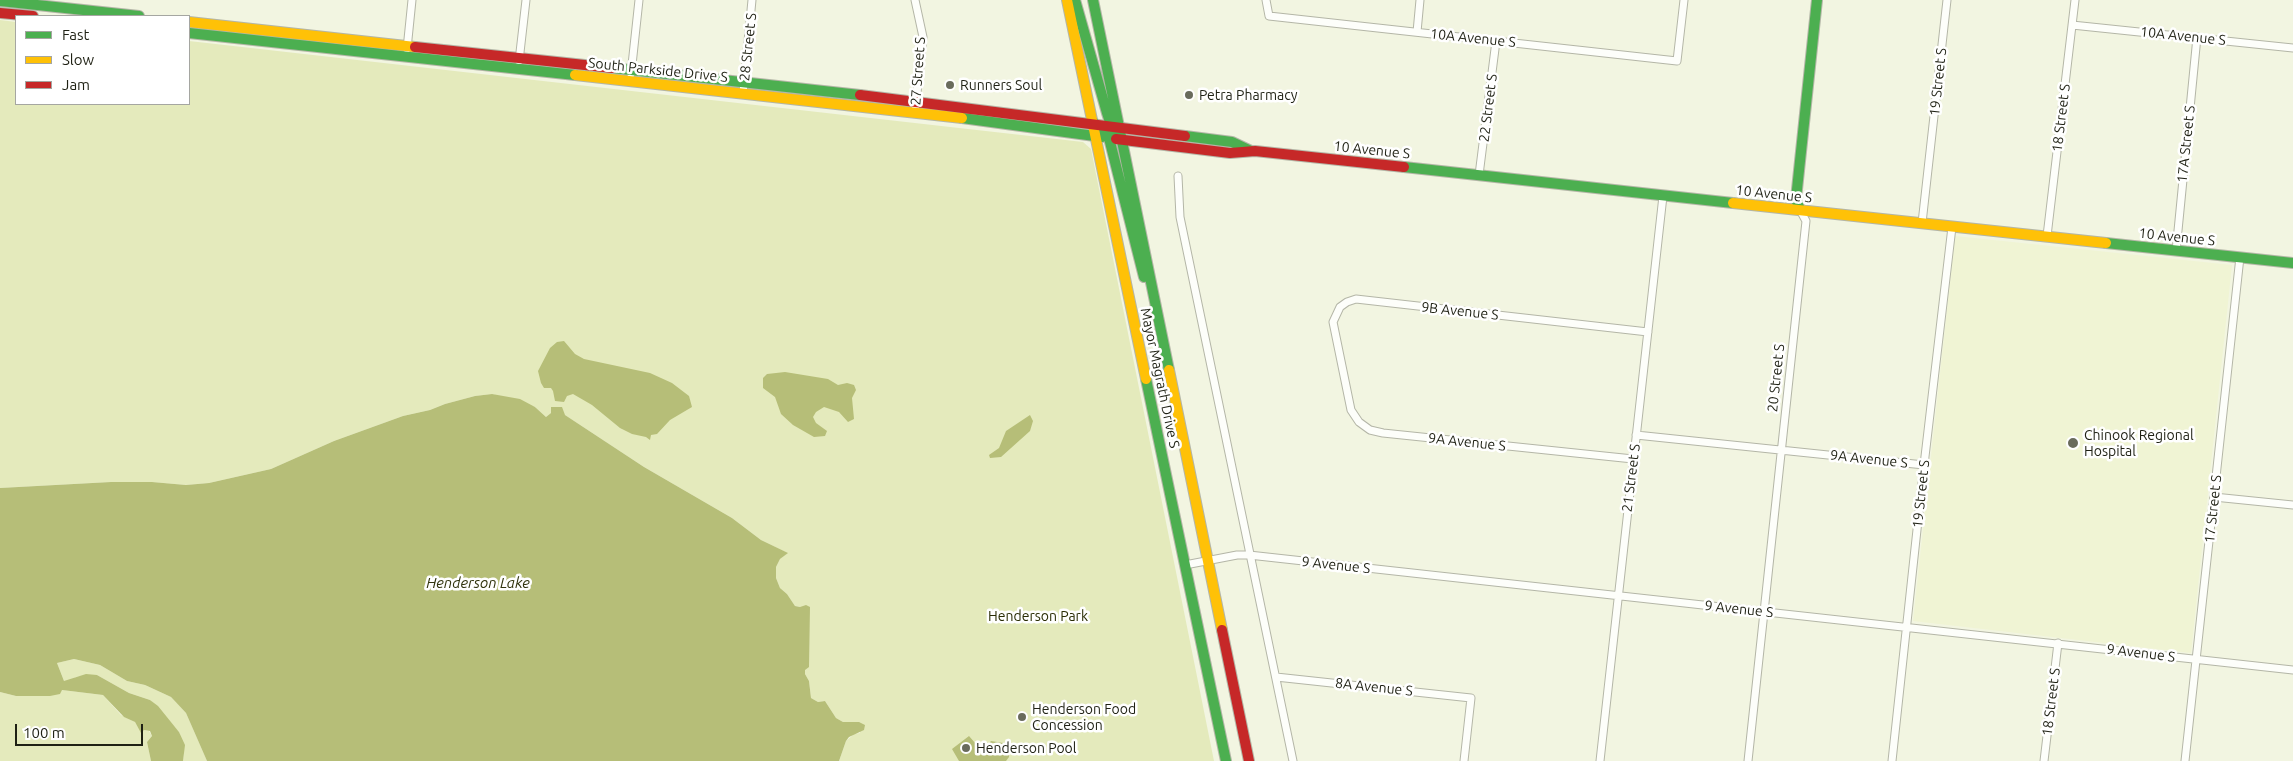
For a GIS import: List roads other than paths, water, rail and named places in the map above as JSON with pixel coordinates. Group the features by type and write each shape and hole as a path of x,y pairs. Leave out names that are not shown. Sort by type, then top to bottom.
{"main road":[{"name":"Mayor Magrath Drive S","path":"1067,0 1226,761"},
{"path":"1074,0 1116,126"},
{"name":"Mayor Magrath Drive S","path":"1093,0 1116,126 1123,140 1249,761"},
{"name":"20 Street S","path":"1800,210 1796,199 1817,0"},
{"path":"0,1 34,2 132,15"},
{"path":"0,13 21,15"},
{"name":"South Parkside Drive S","path":"190,22 408,45 630,81 916,101 1116,126"},
{"name":"South Parkside Drive S","path":"190,33 407,57 631,70 744,88 1123,140"},
{"path":"1093,122 1109,138 1143,274 1157,305"},
{"name":"10 Avenue S","path":"1116,126 1232,142 1253,151"},
{"name":"10 Avenue S","path":"1123,140 1230,153 1253,151 2293,263"}],"street":[{"path":"407,57 412,0"},
{"path":"519,64 526,0"},
{"path":"630,81 639,0"},
{"name":"28 Street S","path":"744,88 752,0"},
{"name":"27 Street S","path":"915,0 923,37 915,112"},
{"name":"10A Avenue S","path":"1266,0 1269,16 1677,61 1684,0"},
{"path":"1417,32 1420,0"},
{"name":"19 Street S","path":"1922,223 1947,0"},
{"name":"18 Street S","path":"2047,236 2075,0"},
{"path":"32,15 34,2"},
{"name":"10A Avenue S","path":"2072,25 2293,48"},
{"name":"17A Street S","path":"2176,251 2197,37"},
{"name":"22 Street S","path":"1479,175 1496,40"},
{"path":"1178,176 1180,217 1293,761"},
{"name":"21 Street S","path":"1600,761 1663,196"},
{"name":"20 Street S","path":"1748,761 1806,222 1800,210"},
{"name":"19 Street S","path":"1892,761 1952,227"},
{"name":"17 Street S","path":"2185,761 2240,257"},
{"name":"9B Avenue S","path":"1342,371 1333,329 1333,320 1340,307 1356,299 1648,332"},
{"name":"9A Avenue S","path":"1342,371 1351,410 1359,422 1375,432 1633,459"},
{"name":"9A Avenue S","path":"1636,435 1924,465"},
{"path":"2214,498 2293,505"},
{"name":"9 Avenue S","path":"1186,565 1237,554 1250,555 2293,670"},
{"name":"18 Street S","path":"2044,761 2058,643"},
{"name":"8A Avenue S","path":"1276,677 1471,698 1464,761"}],"water":[{"path":"564,341 575,354 584,359 650,373 672,383 689,396 692,407 670,420 657,434 651,435 650,440 620,428 592,405 573,394 567,396 564,402 555,401 551,388 544,388 541,383 538,371 550,348 557,342"},
{"path":"785,372 828,379 838,385 847,383 854,385 856,390 852,398 854,419 848,422 839,412 824,407 816,412 813,417 816,423 827,431 825,436 814,437 793,425 781,414 775,397 763,388 763,378 767,374"},
{"name":"Henderson Lake","path":"492,394 520,399 535,407 546,417 551,413 551,407 562,407 565,415 644,467 732,518 761,540 788,553 780,559 776,567 776,578 780,588 787,594 795,606 806,605 810,607 809,667 805,670 805,674 809,681 811,698 818,702 825,701 836,718 843,722 859,722 865,725 864,730 849,737 846,741 839,761 207,761 186,713 171,697 145,685 127,681 100,665 74,659 57,663 64,681 86,674 97,675 129,693 150,700 158,706 179,732 185,745 183,761 151,761 147,742 152,736 150,731 144,730 141,733 135,722 124,717 103,695 62,690 60,694 50,696 16,696 0,692 0,488 111,482 152,482 186,485 209,483 271,469 334,441 403,416 475,396"},
{"path":"1030,415 1033,421 1030,431 1001,457 990,458 989,455 999,448 1006,431"},
{"name":"Henderson Pool","path":"969,736 982,751 991,741 1003,743 1009,750 1009,757 1006,761 959,761 952,749"}],"place":[{"name":"Runners Soul","path":"950,85"},
{"name":"Petra Pharmacy","path":"1189,95"},
{"name":"Chinook Regional Hospital","path":"2073,443"},
{"name":"Henderson Food Concession","path":"1022,717"},
{"name":"Henderson Pool","path":"966,748"}],"park label":[{"name":"Henderson Park","path":"1038,616"}]}
